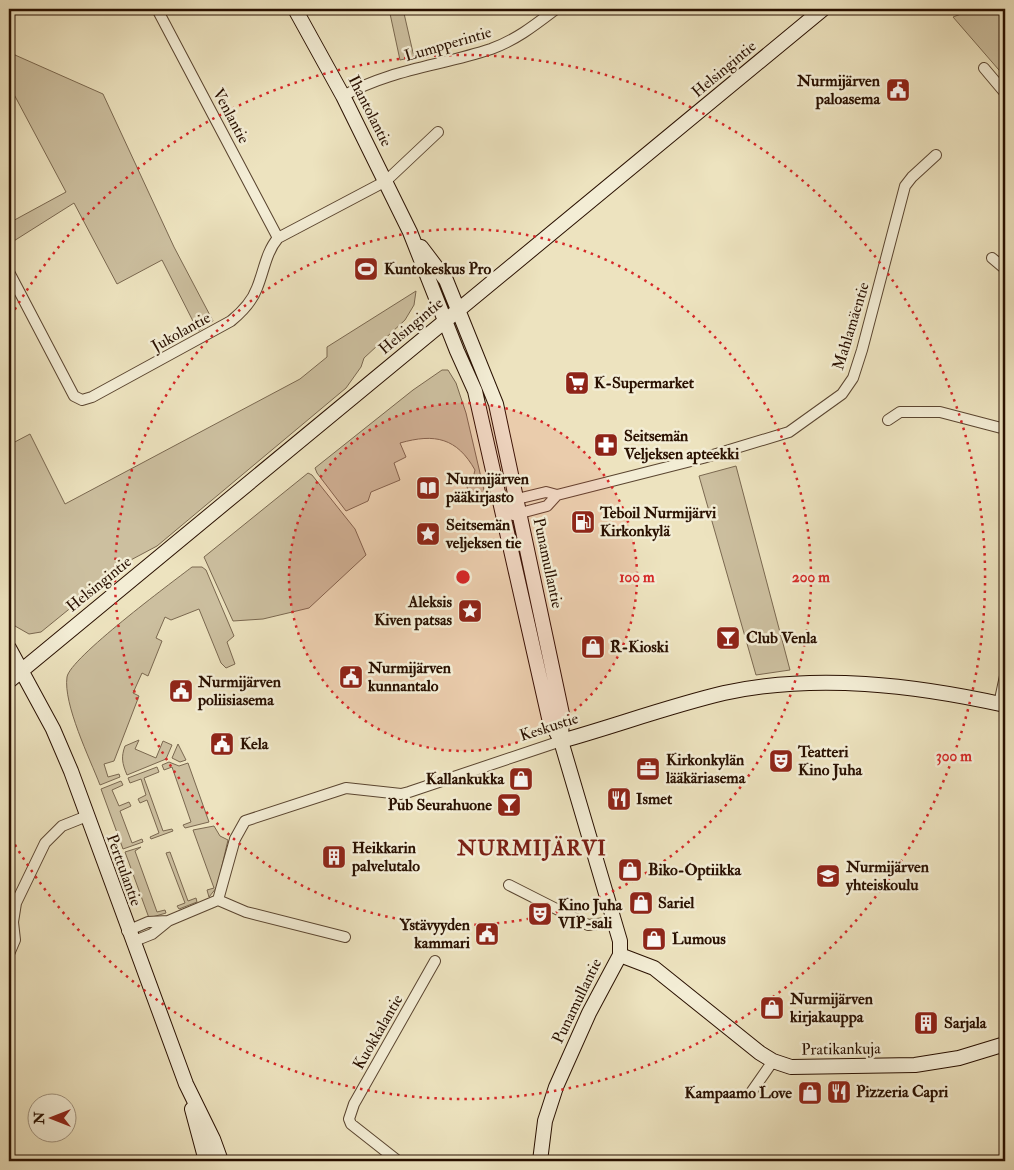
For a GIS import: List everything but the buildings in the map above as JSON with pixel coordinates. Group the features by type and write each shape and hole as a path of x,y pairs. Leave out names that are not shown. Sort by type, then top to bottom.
{"street":[{"name":"Venlantie","path":"157,9 278,238"},
{"name":"Ihantolantie","path":"295,9 343,96 386,181 410,232 445,320"},
{"name":"Lumpperintie","path":"343,96 377,79 492,49 525,34 556,9"},
{"name":"Helsingintie","path":"9,681 823,9"},
{"path":"984,68 1005,93"},
{"path":"278,238 386,181 438,132"},
{"name":"Mahlamäentie","path":"517,499 546,492 556,495 703,458 789,432 842,394 853,378 862,350 905,186 936,155"},
{"name":"Ihantolantie","path":"410,232 446,280 458,310"},
{"name":"Jukolantie","path":"9,272 74,396 82,400 92,397 231,322 247,307 256,290 271,246 278,238"},
{"path":"992,258 1005,269"},
{"name":"Punamullantie","path":"458,310 496,404 562,714 561,741"},
{"name":"Punamullantie","path":"445,320 475,390 549,718 561,741 615,922 620,955 588,1013 556,1087 545,1121 540,1161"},
{"path":"888,420 900,412 940,412 1005,429"},
{"name":"Mahlamäentie","path":"505,517 548,506 556,495"},
{"path":"505,517 517,499"},
{"name":"Perttulantie","path":"9,648 52,729 87,816 186,1084 213,1139 221,1161"},
{"path":"1002,705 1005,676"},
{"name":"Keskustie","path":"218,900 235,838 245,822 346,788 401,794 409,792 561,741 709,697 778,686 834,683 870,684 1002,705"},
{"path":"9,954 15,940 11,921 16,903 45,843 62,826 87,816"},
{"path":"509,885 588,925 615,922"},
{"path":"130,936 148,922 168,921 218,900 246,912 345,937"},
{"name":"Pratikankuja","path":"620,955 654,968 773,1061 790,1066 810,1068 915,1065 958,1058 1005,1044"},
{"name":"Kuokkalantie","path":"398,1161 351,1124 350,1119 354,1104 435,961"},
{"path":"750,1094 773,1061"},
{"name":"Perttulantie","path":"186,1084 206,1161"}],"shaded area":[{"path":"389,9 403,9 414,57 400,60"},
{"path":"974,9 1005,9 1005,77 953,17"},
{"path":"9,45 15,55 103,94 174,247 213,321 198,331 162,260 117,284 74,203 9,244 9,223 66,192 9,85"},
{"path":"416,291 414,305 405,320 364,358 361,367 346,388 157,546 127,562 41,632 29,634 15,626 9,618 9,445 30,434 65,504 300,379 327,357 327,347"},
{"path":"442,370 448,370 456,383 466,413 487,503 479,504 475,496 468,498 469,492 465,482 473,478 475,470 461,451 444,441 424,438 400,443 406,457 394,463 400,480 371,492 368,501 346,511 315,468 413,390"},
{"path":"736,466 790,670 756,675 699,476"},
{"path":"308,473 312,475 355,529 366,555 309,608 263,619 233,621 204,557"},
{"path":"192,567 202,567 206,570 234,636 227,642 235,664 226,668 221,663 199,609 171,620 165,617 156,638 162,641 148,676 142,673 133,693 139,696 114,761 104,764 108,777 119,774 120,777 100,785 73,716 69,702 67,677 72,667 102,638"},
{"path":"139,740 135,749 156,758 163,741 172,745 166,759 127,775 123,760 125,746"},
{"path":"178,744 186,760 180,762 172,758"},
{"path":"169,762 179,766 188,763 209,822 185,828 183,825 191,822 172,767 164,770 162,765"},
{"path":"157,767 159,772 144,778 163,831 172,829 173,831 151,839 150,837 159,833 147,800 140,803 138,799 146,795 141,779 130,783 128,778"},
{"path":"121,781 123,785 112,790 119,806 129,802 131,806 120,811 132,843 142,839 143,842 123,849 101,789"},
{"path":"214,826 220,836 228,840 217,887 209,897 207,890 214,888 193,830"},
{"path":"141,847 135,851 157,912 165,910 166,913 149,918 125,852"},
{"path":"170,852 188,901 196,898 197,902 179,909 177,906 185,903 166,853"}],"place":[{"name":"Nurmijärven paloasema","path":"898,90"},
{"name":"Kuntokeskus Pro","path":"366,269"},
{"name":"K-Supermarket","path":"577,383"},
{"name":"Seitsemän Veljeksen apteekki","path":"606,445"},
{"name":"Nurmijärven pääkirjasto","path":"428,488"},
{"name":"Teboil Nurmijärvi Kirkonkylä","path":"583,522"},
{"name":"Seitsemän veljeksen tie","path":"428,534"},
{"name":"Aleksis Kiven patsas","path":"470,611"},
{"name":"Club Venla","path":"728,638"},
{"name":"R-Kioski","path":"593,647"},
{"name":"Nurmijärven kunnantalo","path":"351,677"},
{"name":"Nurmijärven poliisiasema","path":"181,691"},
{"name":"Kela","path":"222,744"},
{"name":"Teatteri Kino Juha","path":"781,761"},
{"name":"Kirkonkylän lääkäriasema","path":"648,769"},
{"name":"Kallankukka","path":"521,779"},
{"name":"Ismet","path":"619,799"},
{"name":"Pub Seurahuone","path":"509,805"},
{"name":"Heikkarin palvelutalo","path":"334,857"},
{"name":"Biko-Optiikka","path":"630,870"},
{"name":"Nurmijärven yhteiskoulu","path":"828,876"},
{"name":"Sariel","path":"641,903"},
{"name":"Kino Juha VIP-sali","path":"540,914"},
{"name":"Ystävyyden kammari","path":"487,934"},
{"name":"Lumous","path":"654,939"},
{"name":"Nurmijärven kirjakauppa","path":"772,1008"},
{"name":"Sarjala","path":"926,1023"},
{"name":"Pizzeria Capri","path":"839,1092"},
{"name":"Kampaamo Love","path":"810,1093"}],"district":[{"name":"NURMIJÄRVI","path":"532,848"}]}
